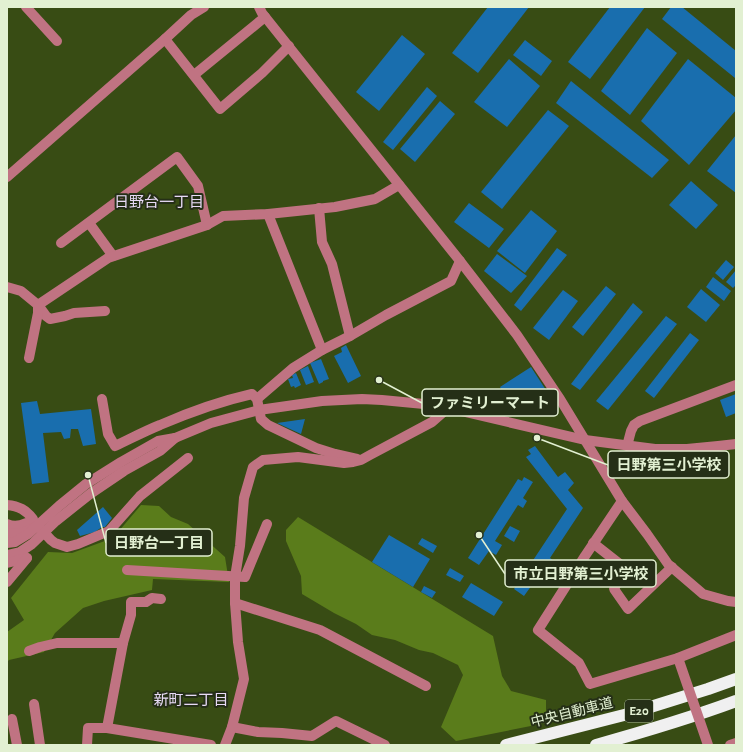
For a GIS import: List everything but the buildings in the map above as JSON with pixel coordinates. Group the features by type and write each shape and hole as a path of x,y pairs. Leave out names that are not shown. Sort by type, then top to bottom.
{"highway":[{"name":"中央自動車道","path":"506,745 628,714 736,679"},
{"name":"E20","path":"596,745 715,709 736,701"}],"street":[{"path":"26,7 57,41"},
{"path":"7,177 191,15 204,7"},
{"path":"259,7 265,17 460,261 517,335 560,399 622,502 668,564 703,594 736,602"},
{"path":"194,75 265,17"},
{"path":"165,39 220,109 262,73 289,46"},
{"path":"61,243 177,157 198,186 208,225"},
{"path":"38,305 108,258 208,225 223,216 268,214 335,206 375,199 399,185"},
{"path":"319,208 322,242 332,264 350,336"},
{"path":"268,214 322,350"},
{"path":"88,223 113,256"},
{"path":"257,399 293,368 322,350 451,281 460,261"},
{"path":"7,287 21,291 38,305 46,316 50,318 66,316 74,313 105,311"},
{"path":"29,358 38,313 38,305"},
{"path":"627,446 634,425 640,421 736,385"},
{"path":"102,399 108,434 115,446 162,424 205,408 252,394 257,399 261,419 268,425 316,448 361,460"},
{"path":"7,555 20,552 32,544 41,529 59,506 86,484 121,462 158,441 175,438 211,423 258,410 322,401 362,399 399,401 448,408 585,440 627,446 654,449 687,449 736,444"},
{"path":"225,745 232,727 244,679 238,642 235,577 240,546 244,498 253,468 263,460 277,458 298,457 344,463 361,460 432,422 448,408"},
{"path":"41,529 51,540 67,546 78,544 109,532 140,496 188,458"},
{"path":"622,502 593,543 538,630 579,664 590,684 678,658 736,635"},
{"path":"7,505 27,512 33,519 30,522 18,525 12,526 7,524"},
{"path":"127,570 245,578 267,524"},
{"path":"7,533 17,534 41,529"},
{"path":"7,543 15,542 28,534 41,529"},
{"path":"593,543 621,565 621,575 614,589 628,609 672,567"},
{"path":"7,563 27,558 7,582"},
{"path":"107,728 123,643 130,616 131,602 146,602 152,598 161,599"},
{"path":"235,603 320,630 426,686"},
{"path":"29,651 58,643 123,643"},
{"path":"678,658 708,745"},
{"path":"34,704 40,745"},
{"path":"12,719 17,745"},
{"path":"232,727 258,732 312,736 336,721 385,745"},
{"path":"87,745 88,728 107,728 211,745"},
{"path":"730,745 736,743"}],"green space":[{"path":"141,505 159,506 171,517 188,524 225,557 229,582 153,579 152,590 104,601 83,608 55,633 44,652 9,660 7,662 7,632 24,620 11,598 48,552 72,553 113,538"},
{"path":"298,517 493,636 502,676 511,691 546,700 546,723 456,741 441,727 463,675 458,665 433,653 419,650 395,640 372,635 356,624 302,594 301,576 286,541 286,530"}],"place":[{"name":"ファミリーマート","path":"379,380"},
{"name":"日野第三小学校","path":"537,438"},
{"name":"日野台一丁目","path":"88,475"},
{"name":"市立日野第三小学校","path":"479,535"}],"district":[{"name":"日野台一丁目","path":"159,202"},
{"name":"新町二丁目","path":"191,700"}]}
